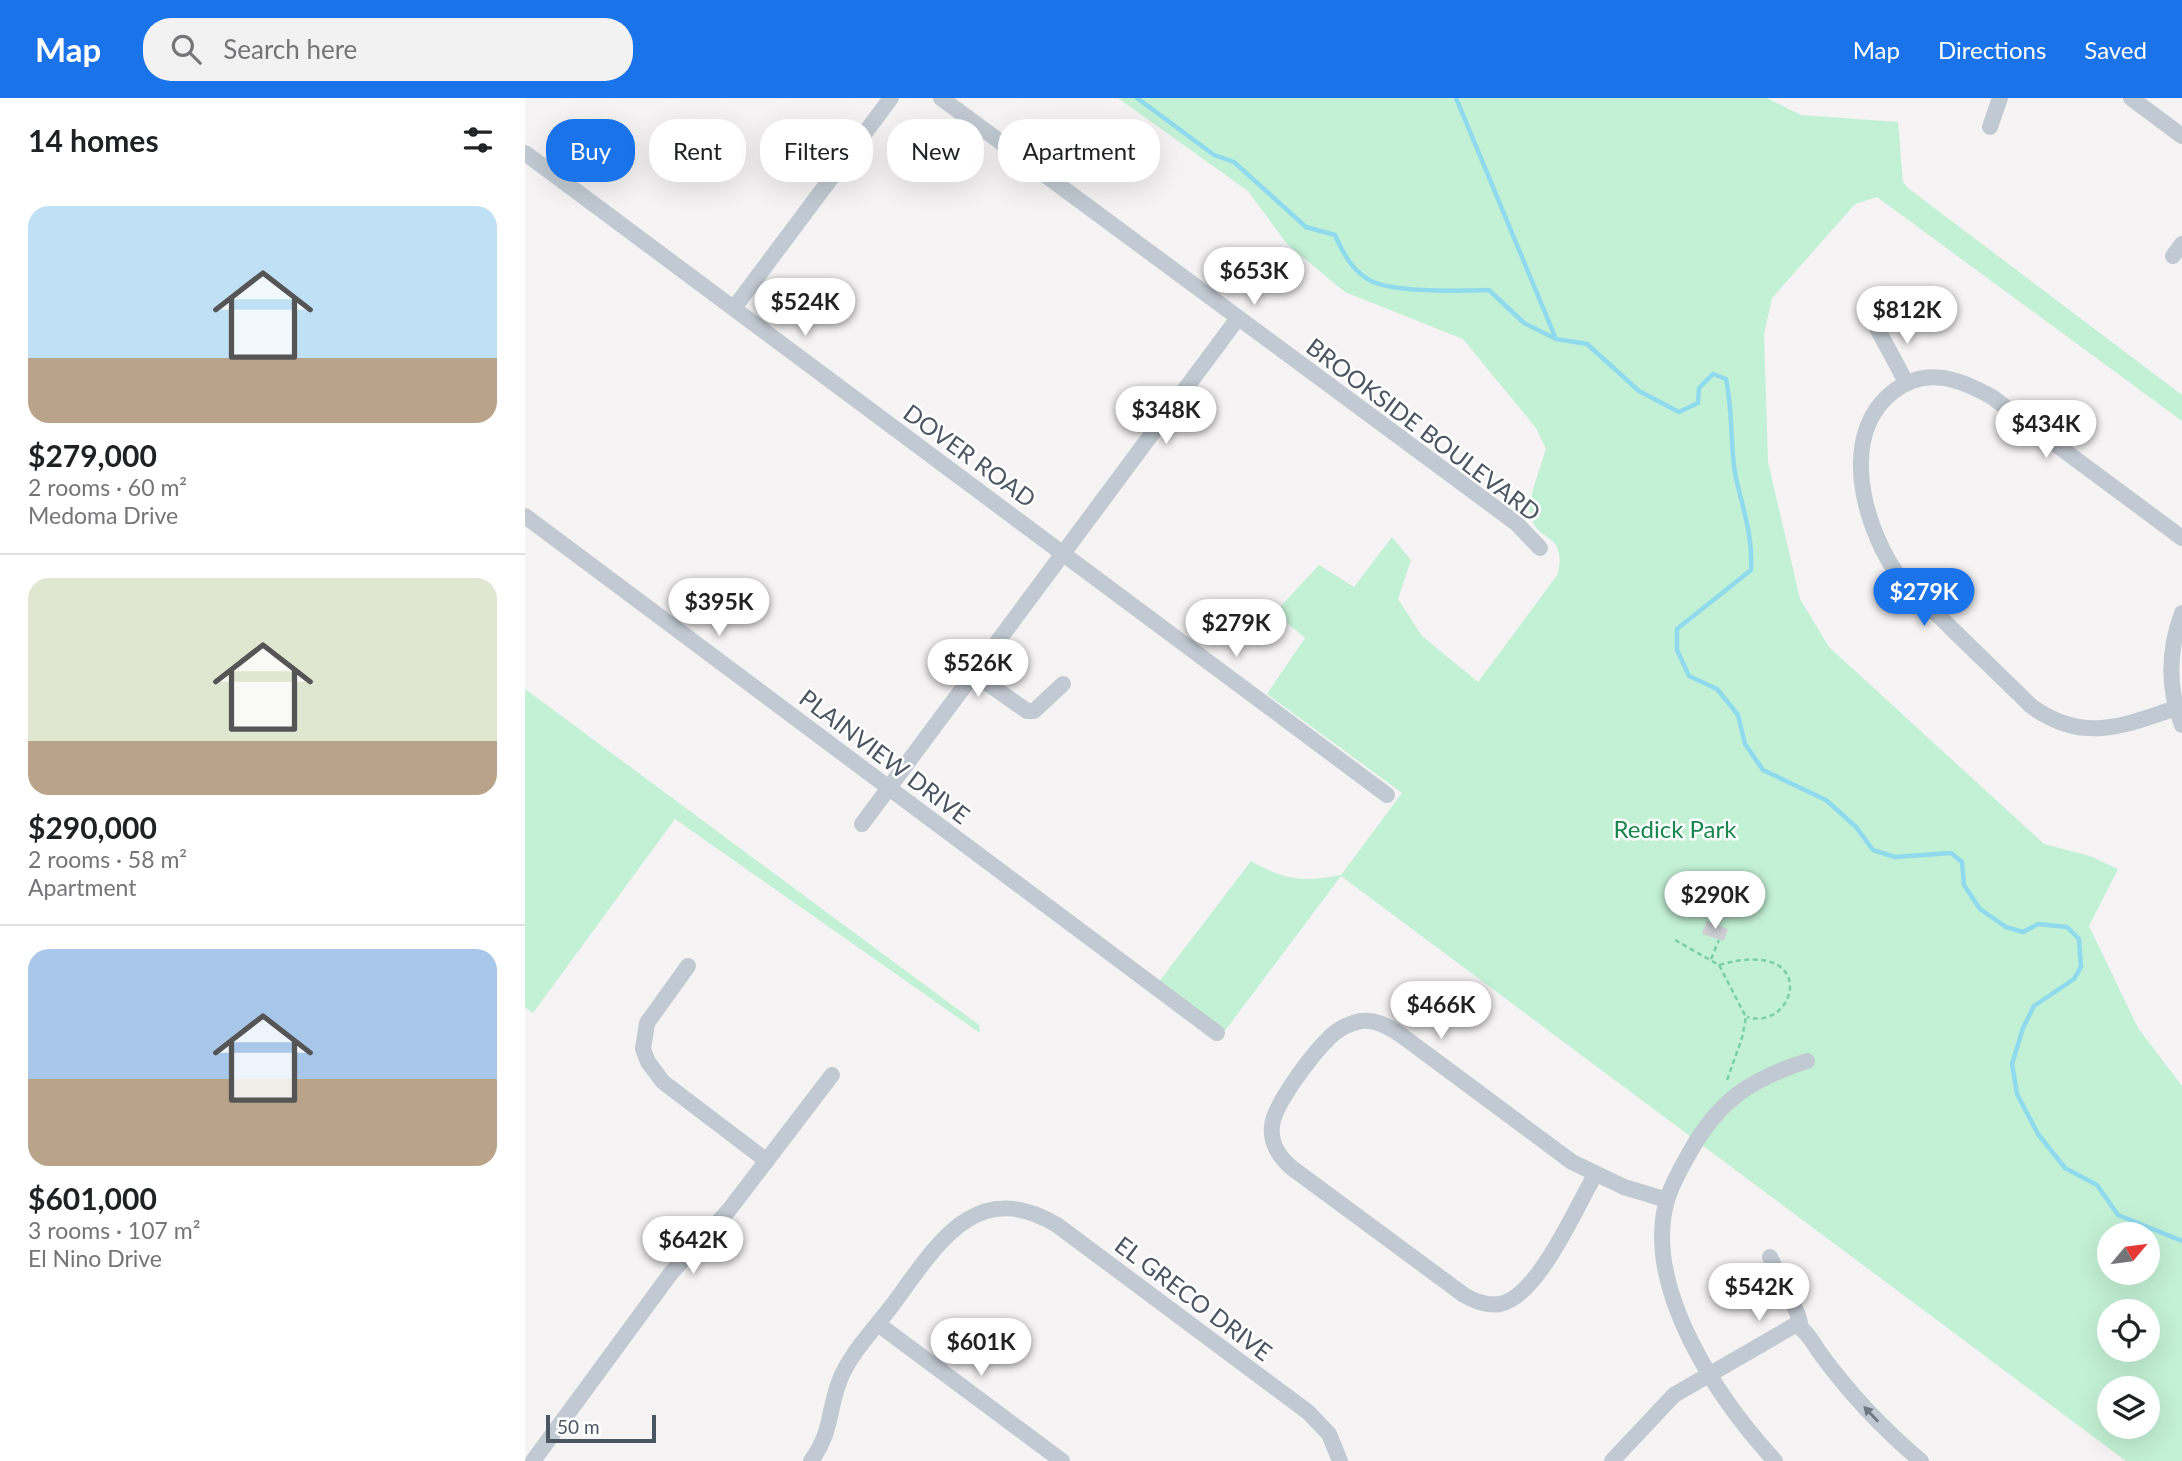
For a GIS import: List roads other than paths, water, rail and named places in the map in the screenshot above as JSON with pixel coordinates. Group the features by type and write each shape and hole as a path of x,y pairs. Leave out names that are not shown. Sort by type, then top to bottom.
{"street":[{"path":"734,308 891,98"},
{"name":"BROOKSIDE BOULEVARD","path":"941,98 1516,523 1540,548"},
{"path":"1990,127 2000,98"},
{"path":"2131,98 2182,136"},
{"name":"DOVER ROAD","path":"525,153 1387,795"},
{"path":"862,824 1238,318"},
{"path":"1877,328 1906,382"},
{"path":"2176,708 2126,725 2093,730 2049,719 2031,706 1895,571 1875,529 1861,477 1859,449 1868,421 1885,397 1906,382 1942,377 1964,381 1983,391 2182,538"},
{"name":"PLAINVIEW DRIVE","path":"525,516 1217,1033"},
{"path":"2182,614 2171,643 2171,676 2176,708 2182,724"},
{"path":"974,674 1027,711 1034,711 1063,684"},
{"path":"688,966 647,1023 643,1049 647,1062 663,1082 767,1161"},
{"path":"1595,1175 1530,1284 1511,1300 1500,1304 1487,1304 1464,1295 1292,1168 1279,1154 1272,1136 1273,1118 1281,1102 1328,1038 1338,1030 1364,1020 1378,1022 1401,1035 1572,1162 1595,1175 1667,1200"},
{"path":"1775,1461 1733,1409 1686,1329 1668,1283 1663,1255 1667,1200 1694,1144 1718,1109 1746,1086 1807,1061"},
{"path":"525,1455 533,1461 671,1273 730,1210 832,1075"},
{"name":"EL GRECO DRIVE","path":"878,1324 952,1229 965,1219 995,1209 1021,1208 1057,1225 1308,1412 1329,1434 1340,1461"},
{"path":"1770,1256 1803,1330 1840,1380 1894,1438 1921,1461"},
{"path":"811,1461 829,1431 839,1381 878,1324 1062,1461"},
{"path":"1612,1461 1674,1395 1788,1327 1803,1330"}],"waterway":[{"path":"1137,98 1214,155 1234,162 1306,227 1335,235 1353,267 1371,281 1396,288 1489,290 1524,323 1556,339 1587,344 1639,391 1679,412 1698,403 1699,388 1713,374 1726,379 1733,461 1749,532 1751,570 1677,629 1677,650 1689,676 1717,689 1738,715 1745,744 1763,770 1826,800 1856,827 1873,850 1895,857 1951,853 1962,862 1964,885 1980,909 2006,927 2023,932 2038,924 2067,927 2079,939 2081,967 2074,979 2034,1006 2023,1028 2012,1064 2017,1094 2038,1134 2065,1168 2097,1185 2118,1215 2182,1241"},
{"path":"1456,98 1556,339"}],"park label":[{"name":"Redick Park","path":"1675,828"}]}
